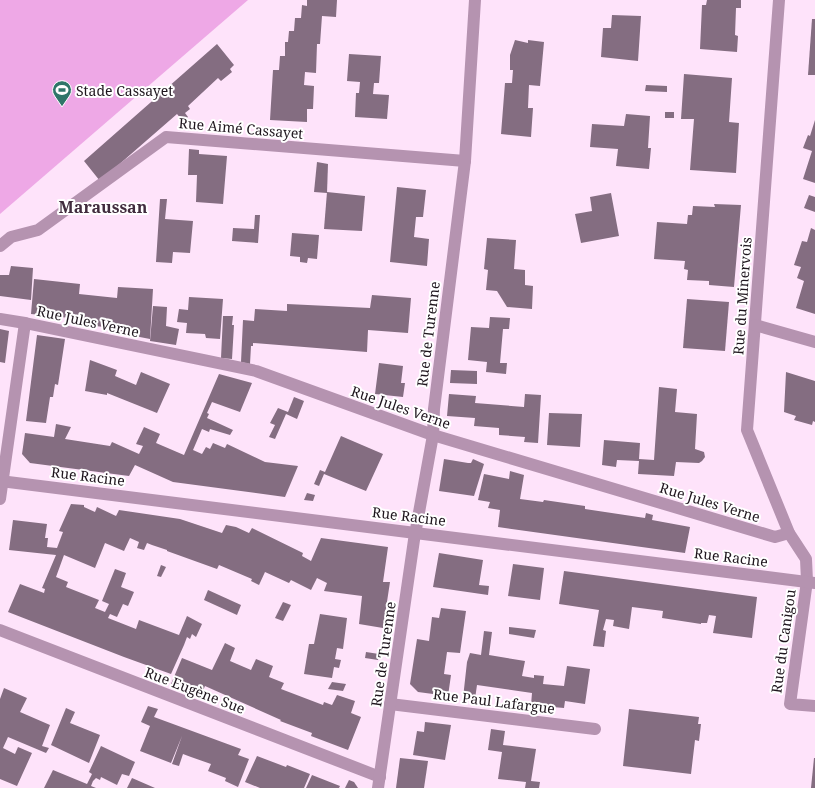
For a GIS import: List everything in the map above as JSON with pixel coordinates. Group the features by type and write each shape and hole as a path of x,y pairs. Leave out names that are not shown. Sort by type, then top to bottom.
{"street":[{"name":"Rue de Turenne","path":"379,783 416,532 433,435 434,410 465,161 476,0"},
{"name":"Rue du Minervois","path":"779,0 747,430 789,533 806,558 811,582"},
{"name":"Rue Aimé Cassayet","path":"0,246 11,237 38,230 166,137 465,161"},
{"name":"Rue Jules Verne","path":"0,319 256,371 433,435 775,537 789,533"},
{"path":"0,499 1,481 25,323"},
{"path":"755,325 815,342"},
{"name":"Rue Racine","path":"1,481 811,582"},
{"name":"Rue du Canigou","path":"811,582 790,704 815,706"},
{"name":"Rue Eugène Sue","path":"0,630 379,783"},
{"name":"Rue Paul Lafargue","path":"390,704 595,729"}],"shaded area":[{"name":"Stade Cassayet","path":"0,0 248,0 0,214"}],"building":[{"path":"307,0 337,0 336,17 322,16 320,44 317,44 316,73 305,72 304,85 314,86 313,109 307,109 307,122 270,120 273,70 279,70 280,56 285,56 285,42 288,42 289,31 294,31 295,18 301,18 302,5 307,6"},
{"path":"707,0 741,0 741,8 736,8 735,35 738,36 737,52 700,49 702,5 706,5"},
{"path":"612,15 641,16 638,61 601,57 603,28 611,28"},
{"path":"812,19 815,19 815,75 808,75"},
{"path":"515,40 528,43 528,40 544,42 540,86 529,85 528,108 533,108 531,137 501,134 505,83 512,83 513,70 510,70 510,55"},
{"path":"217,44 234,65 230,69 232,72 221,81 218,78 188,106 190,109 185,113 188,117 183,121 177,114 100,181 84,161"},
{"path":"349,54 381,56 379,83 374,83 373,94 389,95 387,119 355,117 356,93 359,93 360,82 347,81"},
{"path":"684,74 732,78 729,122 739,123 736,173 690,170 694,119 681,119"},
{"path":"646,85 667,86 667,92 645,91"},
{"path":"665,112 674,112 674,118 665,118"},
{"path":"626,114 650,116 648,148 651,148 649,169 616,166 618,149 590,147 592,124 624,126"},
{"path":"815,120 815,183 803,179 812,151 803,148 808,135 810,136"},
{"path":"189,149 199,150 199,154 227,156 223,204 196,202 197,175 188,175"},
{"path":"317,162 328,164 327,193 314,192"},
{"path":"397,187 426,190 423,217 416,217 414,237 429,239 427,266 390,262"},
{"path":"327,192 365,196 362,231 324,229"},
{"path":"611,193 619,236 581,243 575,214 592,211 590,197"},
{"path":"809,195 815,197 815,212 804,208"},
{"path":"160,199 167,199 165,219 193,221 190,253 173,252 172,263 156,262"},
{"path":"714,204 741,205 734,287 709,285 709,281 687,280 688,270 684,269 685,261 654,259 657,222 687,224 688,215 692,215 693,206 715,207"},
{"path":"255,215 260,215 258,243 232,241 233,228 254,229"},
{"path":"811,228 815,230 815,314 796,308 804,281 797,278 801,267 794,265 802,241 807,242"},
{"path":"292,233 319,235 317,259 308,258 307,263 300,262 300,257 290,256"},
{"path":"487,238 516,240 514,269 525,270 525,285 533,286 532,309 507,307 497,291 486,290 488,270 484,269"},
{"path":"11,266 33,268 31,300 0,296 0,275 9,275"},
{"path":"34,279 80,284 79,294 117,298 118,287 153,289 150,339 114,332 115,323 113,323 112,328 79,324 80,319 31,314"},
{"path":"372,295 411,298 408,333 368,330 367,352 253,343 253,346 251,346 250,364 241,362 243,320 254,321 255,309 287,311 287,304 370,308"},
{"path":"189,297 223,299 220,339 206,338 205,334 186,333 187,323 177,322 179,309 188,310"},
{"path":"687,299 729,302 725,351 683,348"},
{"path":"153,306 167,307 166,326 179,329 176,345 150,341"},
{"path":"223,316 233,316 232,325 234,325 232,359 221,358"},
{"path":"490,317 510,318 509,329 503,329 500,363 507,363 506,374 486,372 487,362 468,360 471,327 489,328"},
{"path":"0,329 9,331 5,363 0,362"},
{"path":"37,335 65,339 58,385 55,384 53,397 50,397 46,423 26,421"},
{"path":"90,360 117,370 115,376 136,385 141,372 170,384 157,413 107,393 107,395 85,391"},
{"path":"379,363 403,366 401,383 405,383 403,397 375,394"},
{"path":"451,370 477,371 477,384 450,383"},
{"path":"786,372 815,381 815,422 813,421 812,425 794,420 796,416 784,412"},
{"path":"219,374 252,383 240,412 212,402 207,413 209,414 207,418 233,430 230,435 210,429 209,432 202,429 193,450 202,454 206,447 210,449 213,443 225,448 227,444 265,462 298,466 285,497 173,482 135,465 129,476 30,463 22,454 25,433 54,437 56,424 71,427 65,439 110,446 112,442 139,454 143,446 136,444 144,427 160,434 156,443 184,455"},
{"path":"659,387 677,389 675,412 697,414 695,449 704,452 705,457 699,463 676,462 674,476 638,474 639,461 617,460 616,467 602,465 604,440 640,443 639,459 654,460"},
{"path":"449,394 476,396 475,403 524,407 525,394 541,395 538,443 524,442 525,437 499,435 499,428 474,426 475,418 447,416"},
{"path":"294,397 304,401 297,419 286,414 275,439 269,437 275,425 270,423 278,408 288,412"},
{"path":"549,413 582,414 580,447 547,445"},
{"path":"341,436 383,454 366,491 324,474 319,486 314,484 320,470 325,472"},
{"path":"444,459 471,463 473,459 484,464 474,496 439,491"},
{"path":"510,471 524,475 520,499 543,502 544,500 585,506 585,509 645,518 646,513 653,515 652,520 690,527 685,553 498,527 500,510 488,508 490,502 478,500 484,474 509,479"},
{"path":"307,493 315,495 313,501 304,500"},
{"path":"71,504 84,505 84,507 95,512 97,507 116,516 119,510 180,519 222,533 226,525 236,527 249,533 252,528 303,553 302,556 311,561 321,538 388,547 383,582 390,582 383,628 359,624 362,596 324,591 327,583 317,578 311,590 291,580 289,583 265,572 259,585 251,581 252,579 219,565 217,569 147,543 144,550 137,548 139,542 130,538 124,551 105,543 95,568 64,555 56,577 68,582 66,587 99,600 95,608 105,612 109,604 102,601 115,569 126,573 121,587 134,592 128,606 123,604 117,617 110,614 108,618 136,629 139,620 179,635 187,616 202,624 196,637 192,634 190,639 187,637 171,674 8,612 20,584 44,593 45,589 42,588 56,555 9,550 13,520 47,524 45,538 48,538 47,547 57,548 63,532 59,531"},
{"path":"439,553 483,560 479,585 489,586 488,595 433,587"},
{"path":"513,564 544,568 540,600 508,596"},
{"path":"161,565 166,567 161,577 157,576"},
{"path":"564,571 757,597 752,638 713,633 716,616 709,615 707,623 701,624 662,618 663,611 632,607 629,629 613,626 614,620 606,619 603,630 606,631 604,647 593,646 599,610 559,604"},
{"path":"208,590 241,605 237,615 204,600"},
{"path":"283,602 291,605 283,621 275,618"},
{"path":"441,608 466,611 460,653 447,652 444,674 451,675 448,696 418,692 410,684 417,639 429,641 432,617 439,618"},
{"path":"320,614 347,618 343,649 337,648 335,659 341,660 339,668 334,667 332,678 304,674 309,644 314,644"},
{"path":"509,627 536,630 534,638 509,634"},
{"path":"484,631 492,632 489,655 525,661 522,676 534,678 534,675 544,676 543,684 564,686 567,666 590,669 585,704 565,701 564,708 531,705 532,693 477,685 475,699 463,698 467,662 470,653 481,655"},
{"path":"225,643 235,648 230,661 251,670 256,659 273,666 269,677 284,683 281,689 323,705 324,702 332,705 337,695 355,701 351,713 361,717 348,750 311,736 312,733 280,721 281,720 205,686 201,695 171,684 182,658 212,670"},
{"path":"366,652 379,654 378,660 365,658"},
{"path":"332,682 346,684 343,691 328,689"},
{"path":"4,688 27,698 20,712 50,725 42,746 49,748 46,753 8,737 3,748 15,754 18,747 32,753 17,786 0,779 0,699"},
{"path":"148,706 158,709 154,717 241,749 238,755 249,759 238,787 225,781 226,778 208,771 211,764 183,754 179,766 172,764 182,736 171,763 140,751 150,726 141,722"},
{"path":"66,708 75,712 70,723 100,735 89,763 51,745"},
{"path":"629,709 699,717 698,724 701,724 699,741 695,740 691,774 623,766"},
{"path":"425,722 451,725 445,760 413,755 417,731 424,732"},
{"path":"491,729 505,731 503,745 536,749 531,781 540,782 539,788 525,788 526,782 498,779 502,752 488,750"},
{"path":"101,746 135,762 129,776 122,774 117,785 101,777 100,780 96,778 91,786 96,788 44,788 53,770 87,784 92,774 89,772"},
{"path":"257,756 310,774 304,788 260,788 245,782"},
{"path":"400,758 428,761 424,788 396,788"},
{"path":"814,758 815,788 811,788"},
{"path":"312,775 340,786 339,788 306,788"},
{"path":"132,778 155,788 127,788"},
{"path":"349,780 354,782 358,788 345,788"}],"place":[{"name":"Stade Cassayet","path":"62,107"}],"district":[{"name":"Maraussan","path":"103,207"}]}
